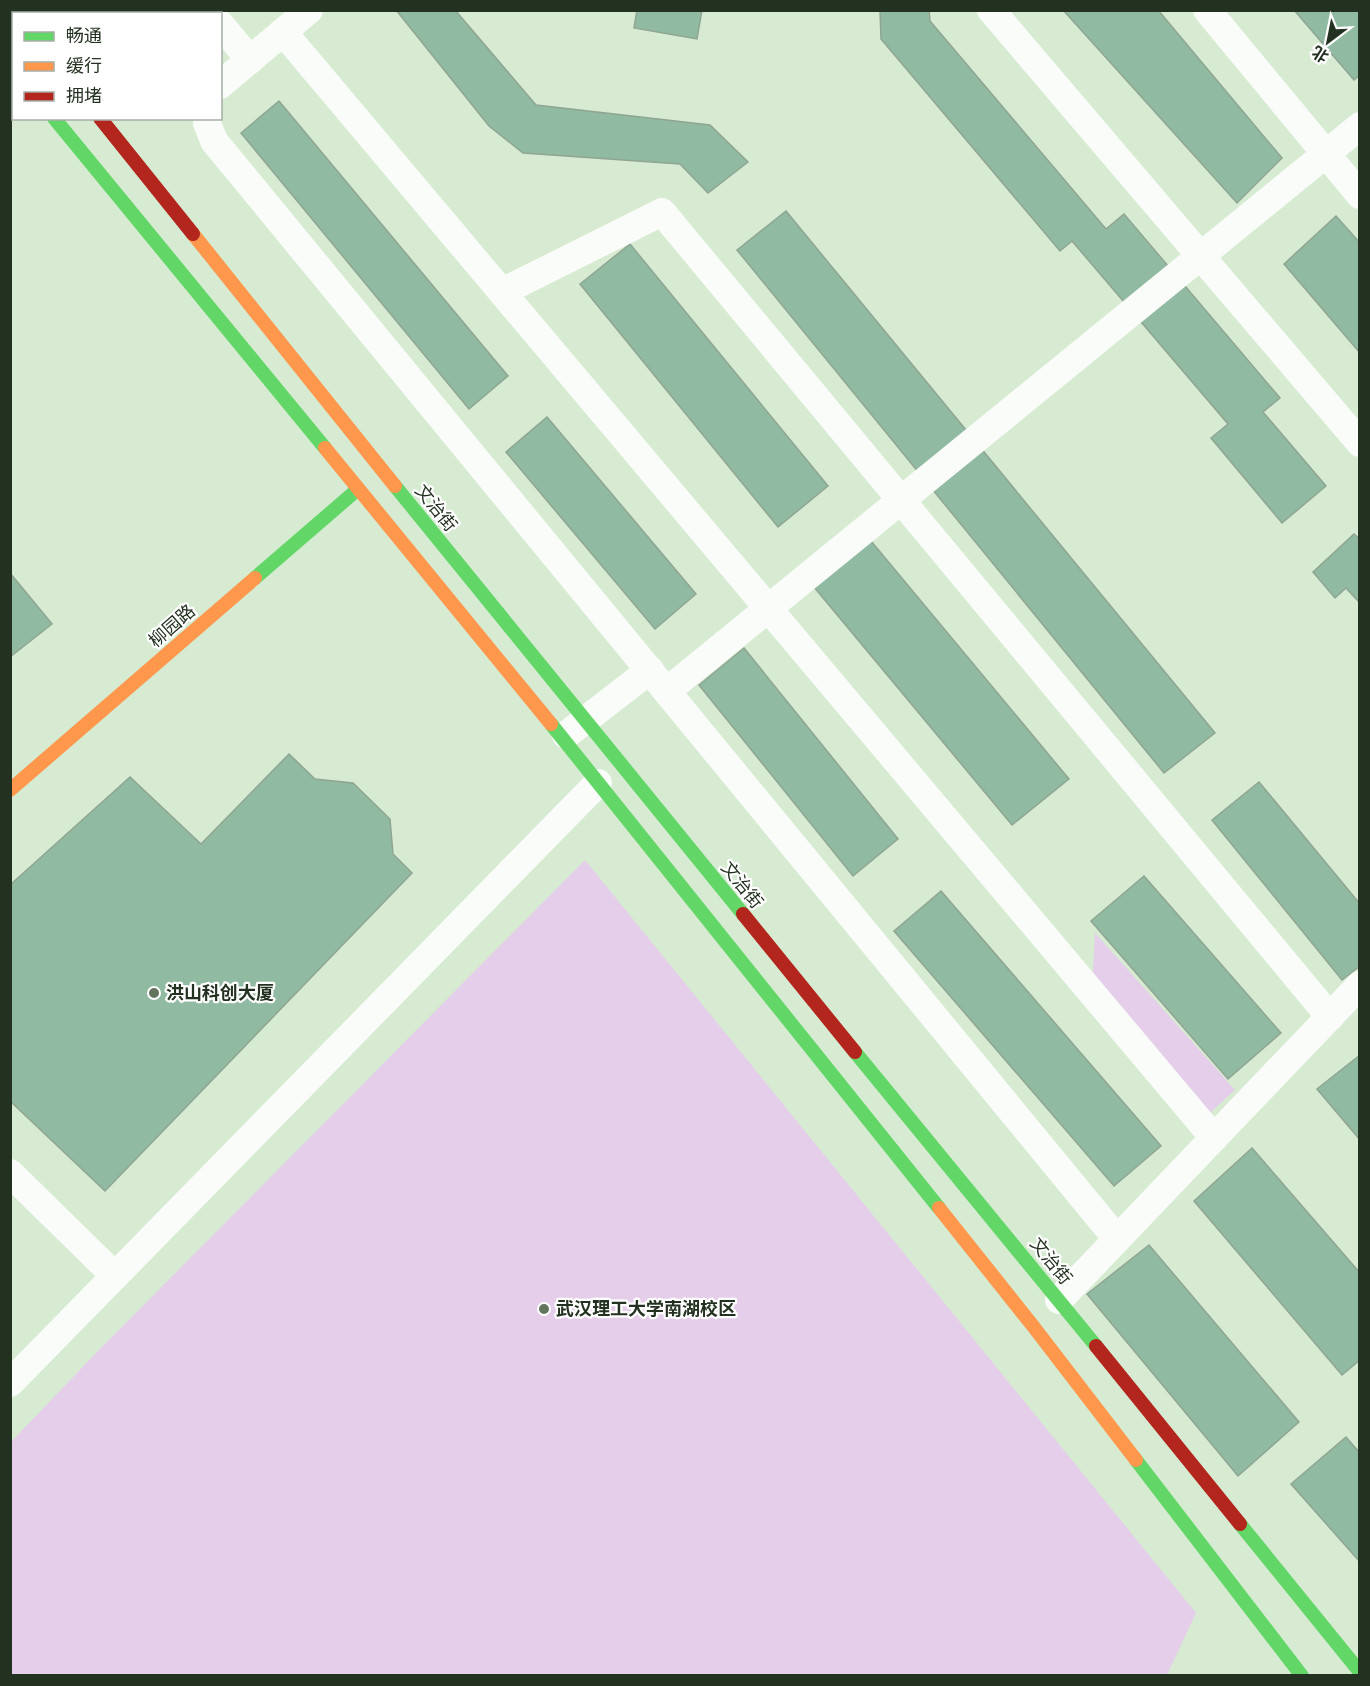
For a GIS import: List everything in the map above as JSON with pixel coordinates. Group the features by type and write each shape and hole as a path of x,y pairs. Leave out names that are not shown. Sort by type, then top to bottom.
{"main road":[{"path":"56,120 562,738 1041,1335 1302,1676"},
{"name":"文治街","path":"101,120 584,721 1059,1300 1359,1672"},
{"name":"柳园路","path":"10,790 358,489"}],"street":[{"path":"222,83 309,10"},
{"path":"991,10 1359,443"},
{"path":"1207,10 1359,195"},
{"path":"222,26 250,60"},
{"path":"283,32 1214,1138"},
{"path":"207,120 214,141 1117,1239"},
{"path":"562,738 584,721 659,681 769,608 1359,126"},
{"path":"502,292 662,212 1330,1017"},
{"path":"10,1383 598,783"},
{"path":"1059,1300 1359,986"},
{"path":"10,1173 115,1276"}],"shaded area":[{"name":"武汉理工大学南湖校区","path":"585,860 1196,1613 1167,1675 11,1675 11,1442 97,1352"},
{"path":"1095,933 1235,1090 1194,1127 1091,1012"}],"building":[{"path":"67,10 151,10 152,12 68,12"},
{"path":"396,10 455,10 536,105 710,125 748,162 708,193 680,164 523,153 489,126"},
{"path":"637,10 702,10 697,39 634,28"},
{"path":"880,10 929,10 930,21 1106,229 1124,214 1280,398 1263,412 1326,486 1282,523 1211,438 1228,424 1072,241 1060,251 881,39"},
{"path":"1063,10 1158,10 1282,158 1237,203"},
{"path":"1294,10 1360,10 1360,75 1354,80"},
{"path":"279,101 508,376 469,409 241,133"},
{"path":"786,211 1215,733 1164,773 737,250"},
{"path":"1336,216 1360,243 1360,353 1284,264"},
{"path":"630,244 828,486 778,527 580,284"},
{"path":"547,417 696,594 655,629 506,452"},
{"path":"1354,534 1360,539 1360,603 1346,588 1335,598 1313,572"},
{"path":"871,541 1069,779 1012,825 814,587"},
{"path":"10,573 52,624 10,657"},
{"path":"744,648 898,839 853,876 699,685"},
{"name":"洪山科创大厦","path":"289,754 315,779 353,783 390,819 393,854 412,873 105,1191 10,1101 10,885 130,777 201,844"},
{"path":"1259,782 1360,904 1360,966 1342,980 1212,820"},
{"path":"1144,876 1281,1033 1228,1079 1091,921"},
{"path":"941,891 1161,1146 1114,1186 894,931"},
{"path":"1360,1055 1360,1140 1317,1089"},
{"path":"1252,1148 1360,1273 1360,1360 1342,1375 1194,1201"},
{"path":"1149,1245 1299,1422 1238,1476 1087,1294"},
{"path":"1346,1437 1360,1453 1360,1562 1291,1484"}],"traffic: fast":[{"path":"56,120 325,448"},
{"path":"395,486 743,914"},
{"path":"255,578 358,489"},
{"path":"551,724 939,1208"},
{"path":"855,1052 1096,1346"},
{"path":"1136,1460 1302,1676"},
{"path":"1240,1524 1360,1672"}],"traffic: slow":[{"path":"193,234 395,486"},
{"path":"325,448 551,724"},
{"path":"10,790 255,578"},
{"path":"939,1208 1136,1460"}],"traffic: jam":[{"path":"102,120 193,234"},
{"path":"743,914 855,1052"},
{"path":"1096,1346 1240,1524"}],"place":[{"name":"洪山科创大厦","path":"154,993"},
{"name":"武汉理工大学南湖校区","path":"544,1309"}]}
